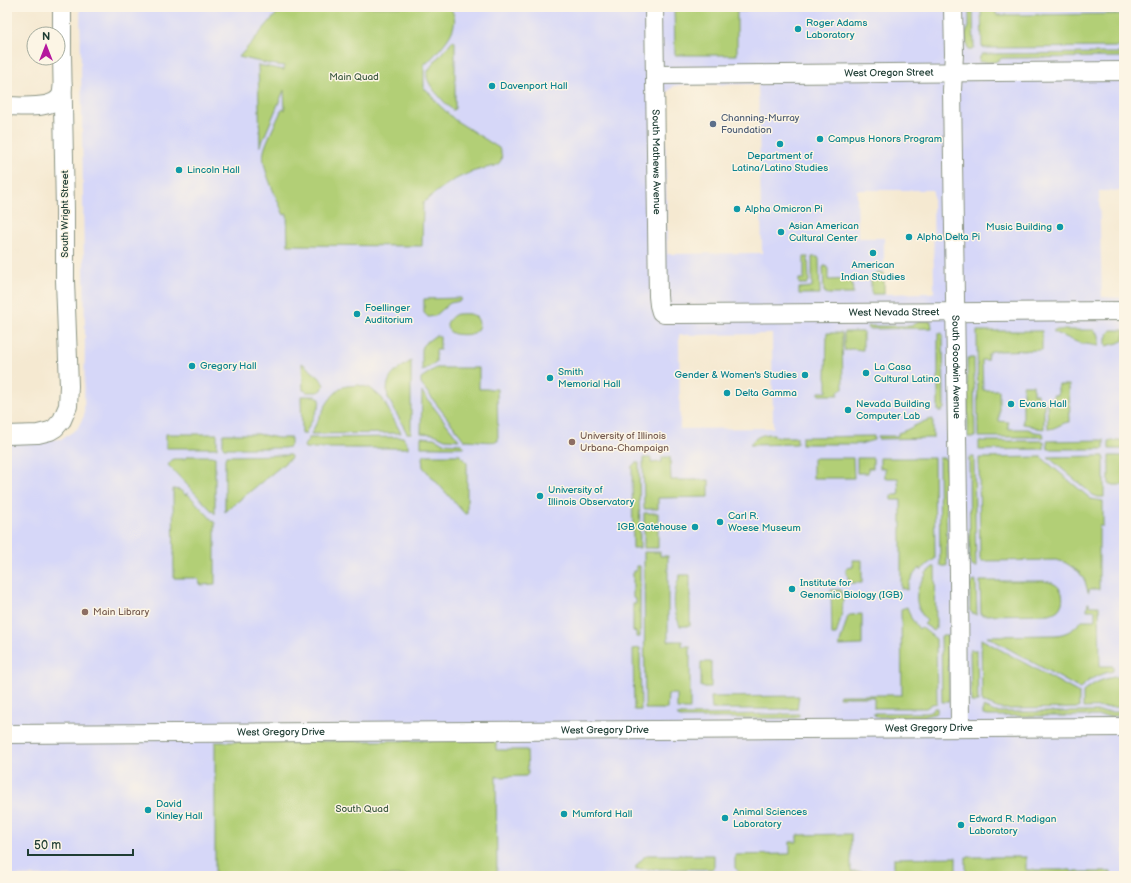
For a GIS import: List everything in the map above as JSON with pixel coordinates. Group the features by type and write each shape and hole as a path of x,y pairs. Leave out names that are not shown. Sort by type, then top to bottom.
{"street":[{"name":"South Wright Street","path":"7,435 38,434 55,428 62,420 68,406 69,386 65,280 62,7"},
{"name":"South Mathews Avenue","path":"654,7 659,305 661,312 664,314"},
{"name":"South Goodwin Avenue","path":"953,7 954,54 952,90 960,727"},
{"name":"West Oregon Street","path":"655,75 1124,72"},
{"path":"7,106 48,105 57,100 63,86"},
{"path":"39,106 46,107 54,111 64,120"},
{"name":"West Nevada Street","path":"664,314 1124,311"},
{"name":"West Gregory Drive","path":"7,734 1124,727"}],"shaded area":[{"name":"University of Illinois Urbana-Champaign","path":"80,7 1124,7 1124,191 1099,191 1102,297 1124,298 1124,876 7,876 7,442 62,439 77,429 84,416 85,335","holes":["758,84 762,253 667,254 666,93 674,86 680,85","857,190 933,190 934,292 884,294 884,238 858,238","772,334 773,428 680,429 679,335"]}],"green space":[{"name":"Main Quad","path":"283,7 450,7 455,23 453,30 439,50 427,63 424,63 424,90 426,89 438,104 455,120 499,148 502,158 495,166 474,171 455,179 423,202 422,246 288,245 287,214 284,215 273,191 264,165 263,157 265,146 281,111 283,109 285,110 284,90 260,147 258,65 284,70 284,66 239,57 279,11 283,10"},
{"path":"674,7 746,7 746,11 737,11 737,55 675,55"},
{"path":"969,7 973,7 974,48 972,50 968,50 965,34 969,27"},
{"path":"981,7 996,7 996,15 1124,14 1124,47 984,48 982,46"},
{"path":"452,41 455,42 454,110 452,110 440,98 432,88 427,78 428,71 434,62"},
{"path":"1124,53 1124,57 1002,58 995,62 979,62 982,54"},
{"path":"804,257 808,257 809,281 807,284 799,284 799,279 804,279"},
{"path":"812,257 818,257 819,259 820,294 799,294 799,288 812,287"},
{"path":"824,266 828,269 828,280 852,279 853,294 826,294 826,292 824,292"},
{"path":"875,273 884,273 884,294 872,294 871,292 871,278 874,277"},
{"path":"461,298 460,301 450,303 435,316 428,317 424,313 424,299"},
{"path":"457,314 470,314 478,319 479,325 474,333 464,335 454,334 449,331 447,328 448,322 451,317"},
{"path":"918,321 931,321 932,328 868,329 868,326 911,326"},
{"path":"1054,330 1094,330 1099,335 1099,346 1079,343 1054,332"},
{"path":"1111,330 1124,330 1124,340 1106,346 1106,337 1108,337"},
{"path":"977,331 1042,331 1042,350 992,351 988,354 987,360 982,360 983,390 999,390 999,421 1008,422 1008,429 1028,429 1043,433 1044,437 978,437"},
{"path":"844,332 863,332 863,350 851,349 845,351"},
{"path":"827,333 842,333 843,389 838,391 838,395 819,395 819,392 827,392"},
{"path":"938,333 942,333 943,336 944,408 942,411 938,411"},
{"path":"436,335 440,337 440,350 436,350 436,363 422,371 422,346"},
{"path":"967,358 974,358 975,437 968,437"},
{"path":"411,361 411,433 407,433 388,398 387,391 392,375"},
{"path":"302,363 320,378 324,385 322,390 318,392 306,392 303,390"},
{"path":"436,368 479,368 479,389 497,389 498,441 490,442 464,440 421,384 421,378"},
{"path":"359,385 370,388 382,398 401,433 311,434 328,401 343,387"},
{"path":"1023,385 1033,385 1033,394 1037,394 1037,400 1044,402 1044,429 1023,424"},
{"path":"1058,385 1069,385 1070,422 1048,429 1047,402 1053,400 1053,395 1058,395"},
{"path":"422,392 459,440 445,439 434,434 421,433"},
{"path":"301,396 316,396 320,399 319,406 305,434 302,434"},
{"path":"933,419 933,438 878,439 878,436 898,436 898,433"},
{"path":"166,434 217,434 217,448 167,448"},
{"path":"223,434 258,434 278,438 291,438 291,445 284,448 224,448"},
{"path":"774,434 775,437 797,437 797,444 750,445 760,436"},
{"path":"874,436 874,440 860,444 802,444 802,437"},
{"path":"403,437 408,445 408,448 305,448 304,446 309,438"},
{"path":"421,437 434,438 444,443 462,444 465,447 421,447"},
{"path":"1104,440 1104,449 1048,449 1047,441"},
{"path":"1124,440 1124,449 1109,449 1109,441"},
{"path":"979,441 1044,441 1044,449 979,450"},
{"path":"290,455 291,458 225,512 226,456"},
{"path":"424,455 460,455 467,463 467,514 465,514 423,467 422,457 424,457"},
{"path":"188,456 215,457 215,514 168,465 173,459 184,459"},
{"path":"1104,456 1104,497 1093,495 1048,457"},
{"path":"1109,456 1124,456 1124,485 1109,485"},
{"path":"662,457 670,457 671,480 709,480 709,497 658,498 658,509 644,509 643,458 651,458 651,463 662,462"},
{"path":"970,457 974,457 976,568 970,563"},
{"path":"1041,457 1091,499 1103,501 1103,526 1099,526 1099,589 1089,589 1088,592 1085,581 1079,572 1064,562 1056,560 980,560 979,458"},
{"path":"813,458 853,458 854,478 813,478"},
{"path":"857,458 873,458 873,468 868,468 868,473 857,473"},
{"path":"880,458 934,458 935,559 921,570 919,568 912,578 907,590 901,588 901,500 891,500 891,495 899,495 898,478 885,478 885,468 880,468"},
{"path":"939,458 946,459 947,566 940,566"},
{"path":"635,463 639,463 640,548 633,548 632,466"},
{"path":"173,489 180,490 186,495 187,493 215,523 215,584 201,585 196,578 174,578"},
{"path":"644,513 658,513 658,548 644,548"},
{"path":"644,552 660,552 660,556 668,556 668,641 682,641 682,646 690,646 690,709 677,709 677,694 668,694 667,709 645,709"},
{"path":"853,560 862,560 862,583 849,583 846,570 847,568 853,567"},
{"path":"636,566 640,566 640,637 636,637 636,632 633,631 633,604 636,604 636,599 633,598 633,571 636,571"},
{"path":"935,567 936,629 934,631 924,624 927,621 920,610 917,598 917,592 926,575 925,574"},
{"path":"680,575 690,575 690,626 680,626 677,619 674,600"},
{"path":"976,581 977,615 970,611 970,586 972,582"},
{"path":"980,581 1050,582 1059,587 1061,590 1063,597 1062,604 1058,610 1049,614 981,615"},
{"path":"831,590 841,590 843,597 842,613 836,635 832,635"},
{"path":"1088,603 1089,606 1099,606 1100,666 1113,666 1113,671 1095,677 1080,689 987,636 1064,634 1077,626 1082,620 1095,620 1095,610 1087,610"},
{"path":"907,607 911,618 919,629 921,627 936,639 937,703 926,708 874,708 874,697 839,697 840,695 902,695 901,609"},
{"path":"862,614 862,645 839,646 848,616"},
{"path":"941,636 948,636 949,702 942,702"},
{"path":"981,639 1079,693 1079,708 1002,709 982,703"},
{"path":"640,648 641,710 634,710 633,649"},
{"path":"970,650 977,650 978,702 971,702"},
{"path":"701,662 711,662 711,687 701,687"},
{"path":"1115,677 1124,677 1124,707 1083,708 1083,692 1098,682"},
{"path":"799,696 797,709 712,709 711,697"},
{"path":"983,707 995,712 1124,712 1124,716 988,716 983,715"},
{"path":"934,708 937,708 937,713 922,717 876,717 874,715 874,713 926,713 930,712"},
{"path":"799,714 796,718 680,718 677,715"},
{"name":"South Quad","path":"496,740 496,750 527,750 528,774 526,776 496,776 497,876 215,876 215,742"},
{"path":"851,834 851,872 894,872 894,858 956,857 956,872 952,876 743,876 735,868 735,855 790,854 790,842 797,842 797,835"},
{"path":"647,855 714,855 714,867 712,869 636,869 636,866"},
{"path":"966,857 1026,857 1026,870 1111,872 1111,876 971,876 966,872"},
{"path":"640,873 705,873 706,875 640,876"}],"place":[{"name":"Roger Adams Laboratory","path":"798,29"},
{"name":"Davenport Hall","path":"492,86"},
{"name":"Channing-Murray Foundation","path":"713,124"},
{"name":"Campus Honors Program","path":"820,139"},
{"name":"Department of Latina/Latino Studies","path":"780,144"},
{"name":"Lincoln Hall","path":"179,170"},
{"name":"Alpha Omicron Pi","path":"737,209"},
{"name":"Music Building","path":"1060,227"},
{"name":"Asian American Cultural Center","path":"781,232"},
{"name":"Alpha Delta Pi","path":"909,237"},
{"name":"American Indian Studies","path":"873,253"},
{"name":"Foellinger Auditorium","path":"357,314"},
{"name":"Gregory Hall","path":"192,366"},
{"name":"La Casa Cultural Latina","path":"866,373"},
{"name":"Gender & Women's Studies","path":"805,375"},
{"name":"Smith Memorial Hall","path":"550,378"},
{"name":"Delta Gamma","path":"727,393"},
{"name":"Evans Hall","path":"1011,404"},
{"name":"Nevada Building Computer Lab","path":"848,410"},
{"name":"University of Illinois Urbana-Champaign","path":"572,442"},
{"name":"University of Illinois Observatory","path":"540,496"},
{"name":"Carl R. Woese Museum","path":"720,522"},
{"name":"IGB Gatehouse","path":"695,527"},
{"name":"Institute for Genomic Biology (IGB)","path":"792,589"},
{"name":"Main Library","path":"85,612"},
{"name":"David Kinley Hall","path":"148,810"},
{"name":"Mumford Hall","path":"564,814"},
{"name":"Animal Sciences Laboratory","path":"725,818"},
{"name":"Edward R. Madigan Laboratory","path":"961,825"}]}
